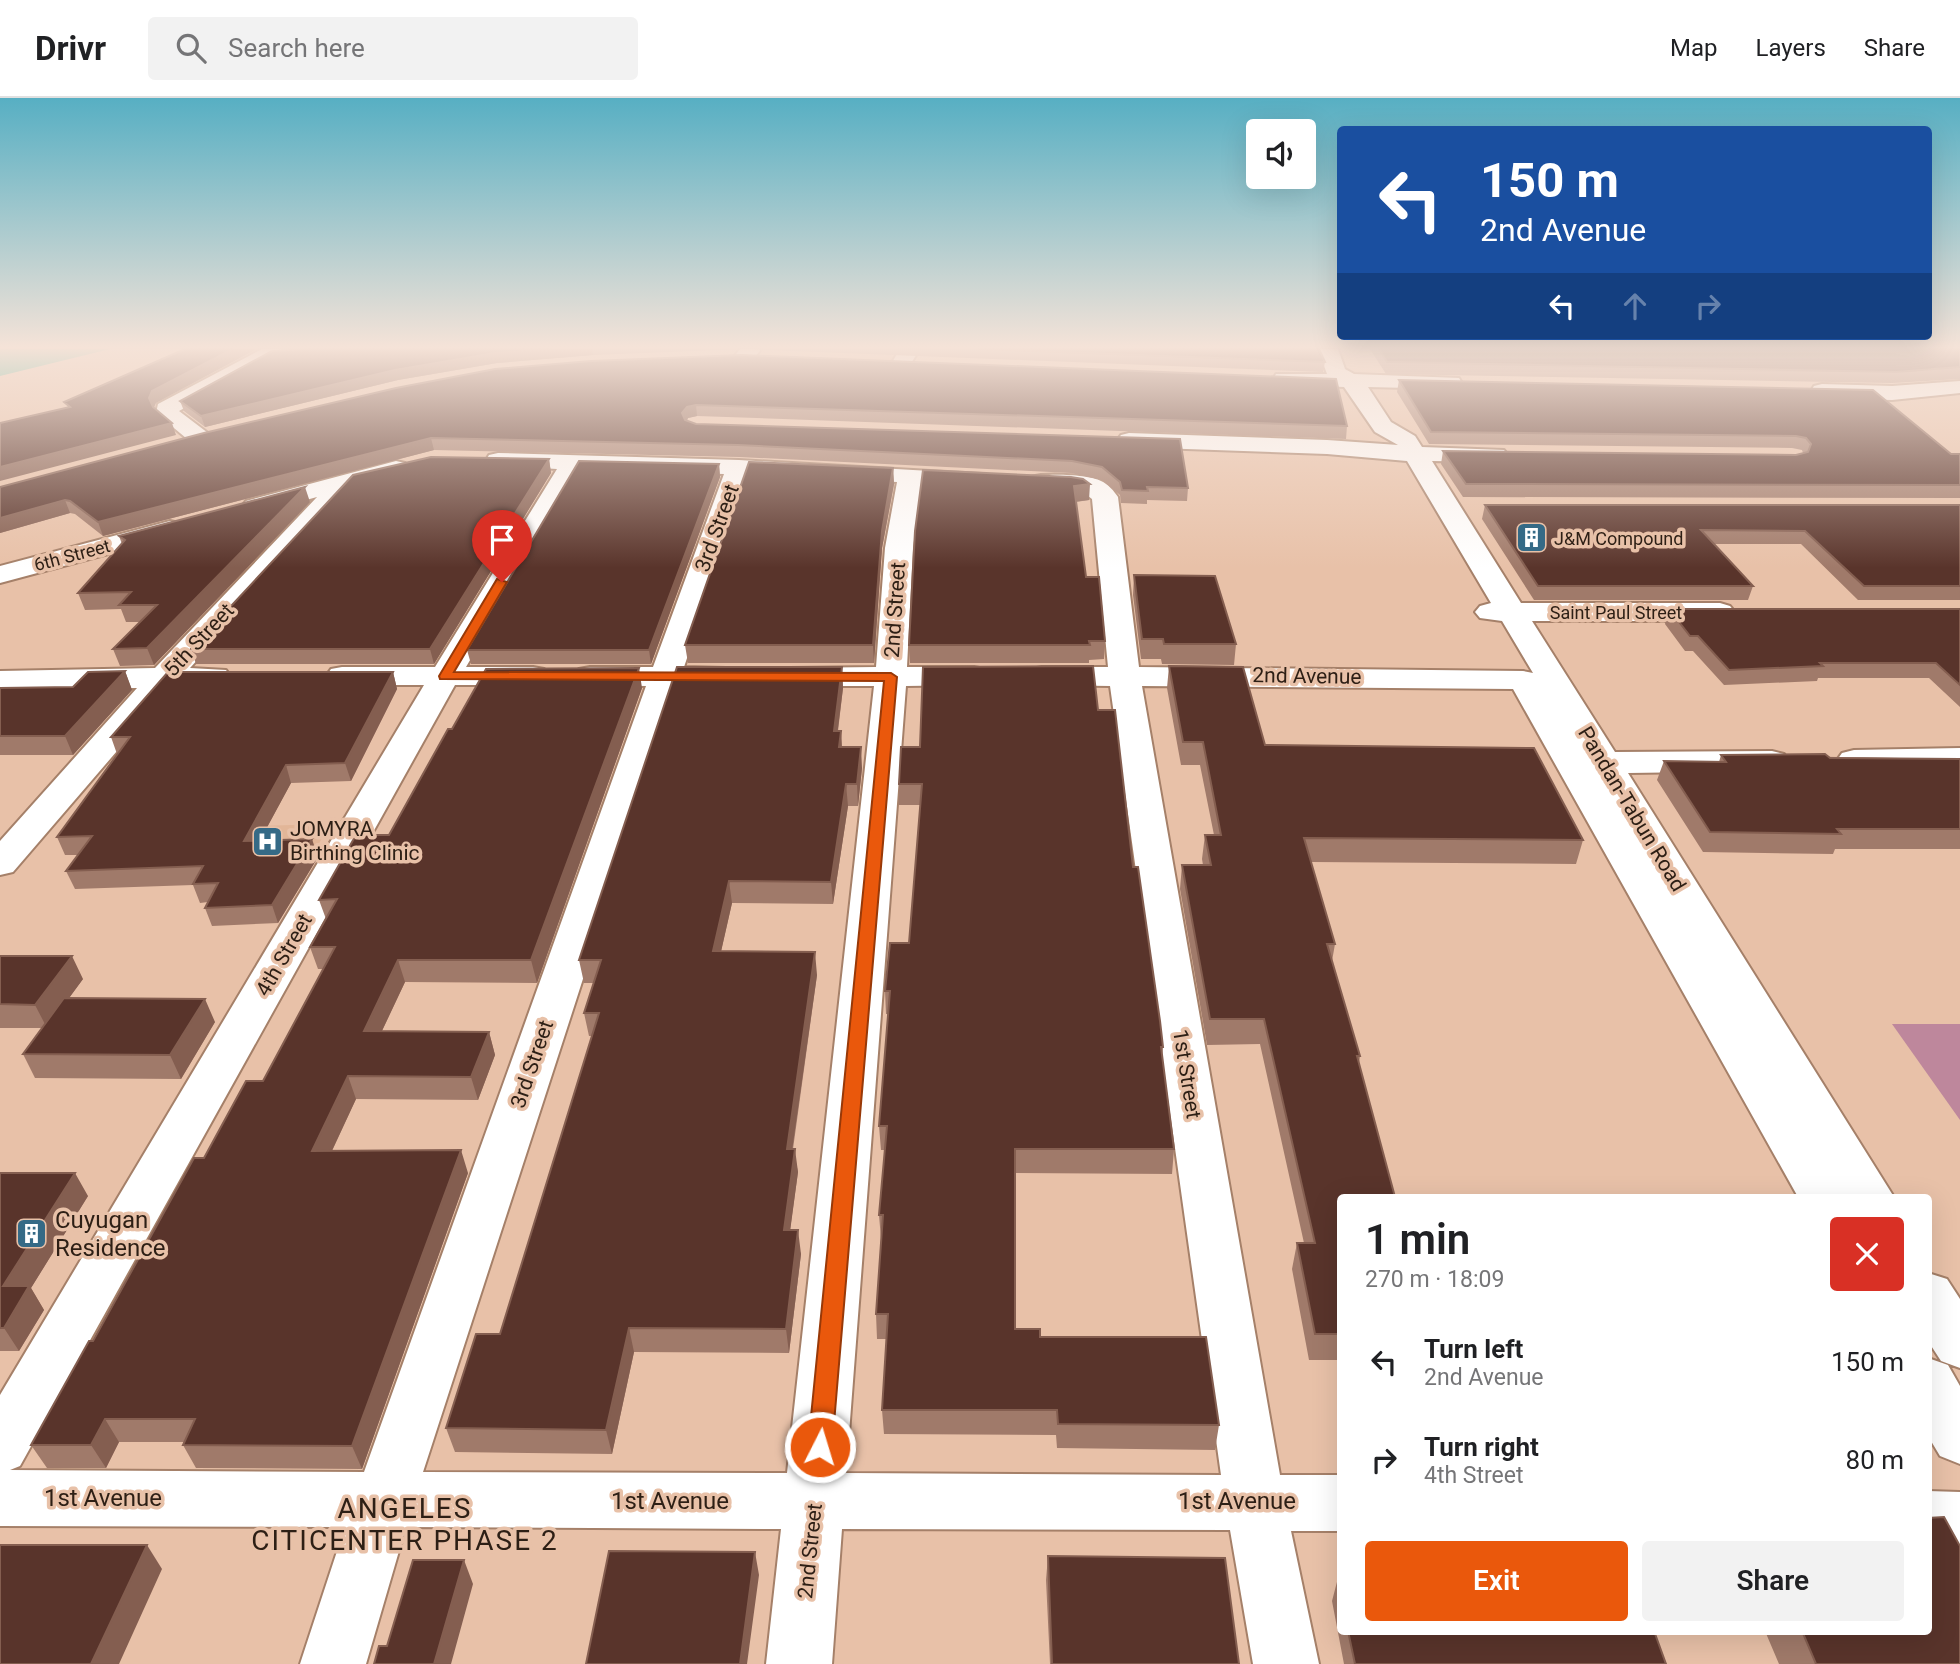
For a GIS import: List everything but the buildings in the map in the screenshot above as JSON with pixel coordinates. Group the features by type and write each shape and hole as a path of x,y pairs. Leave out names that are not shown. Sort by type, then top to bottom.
{"street":[{"path":"178,422 200,438"},
{"name":"Pandan-Tabun Road","path":"1384,422 1396,446 1448,508 1497,612 1522,680 1588,763 1821,1194"},
{"path":"175,445 223,432"},
{"path":"1107,439 1337,447 1396,446 1512,455"},
{"path":"475,460 739,467 910,476"},
{"path":"231,512 415,464"},
{"name":"4th Street","path":"0,1448 445,676 572,464"},
{"name":"3rd Street","path":"333,1664 384,1499 664,677 739,467"},
{"name":"1st Street","path":"910,476 1093,486 1105,497 1124,675 1255,1501 1286,1664"},
{"name":"2nd Street","path":"799,1664 891,677 900,548 910,476"},
{"name":"5th Street","path":"0,864 164,677 346,481"},
{"name":"6th Street","path":"0,575 192,523"},
{"name":"Pandan-Tabun Road","path":"1497,612 1588,763 1867,1194"},
{"name":"Saint Paul Street","path":"1497,612 1742,612"},
{"name":"2nd Avenue","path":"311,676 1124,675 1522,680"},
{"path":"0,680 244,677"},
{"path":"1588,763 1960,758"},
{"path":"1932,1300 1960,1345"},
{"path":"1932,1389 1960,1438"},
{"name":"1st Avenue","path":"0,1498 1337,1503"},
{"path":"1932,1519 1960,1520"}],"shaded area":[{"name":"JOMYRA Birthing Clinic","path":"330,824 313,854 204,857 221,827"},
{"path":"1892,1024 1960,1024 1960,1120"}],"place":[{"name":"J&M Compound","path":"1531,538"},
{"name":"JOMYRA Birthing Clinic","path":"267,841"},
{"name":"Cuyugan Residence","path":"32,1234"}],"district":[{"name":"ANGELES CITICENTER PHASE 2","path":"405,1524"}],"route":[{"path":"502,582 445,676 891,677 820,1447"}]}
